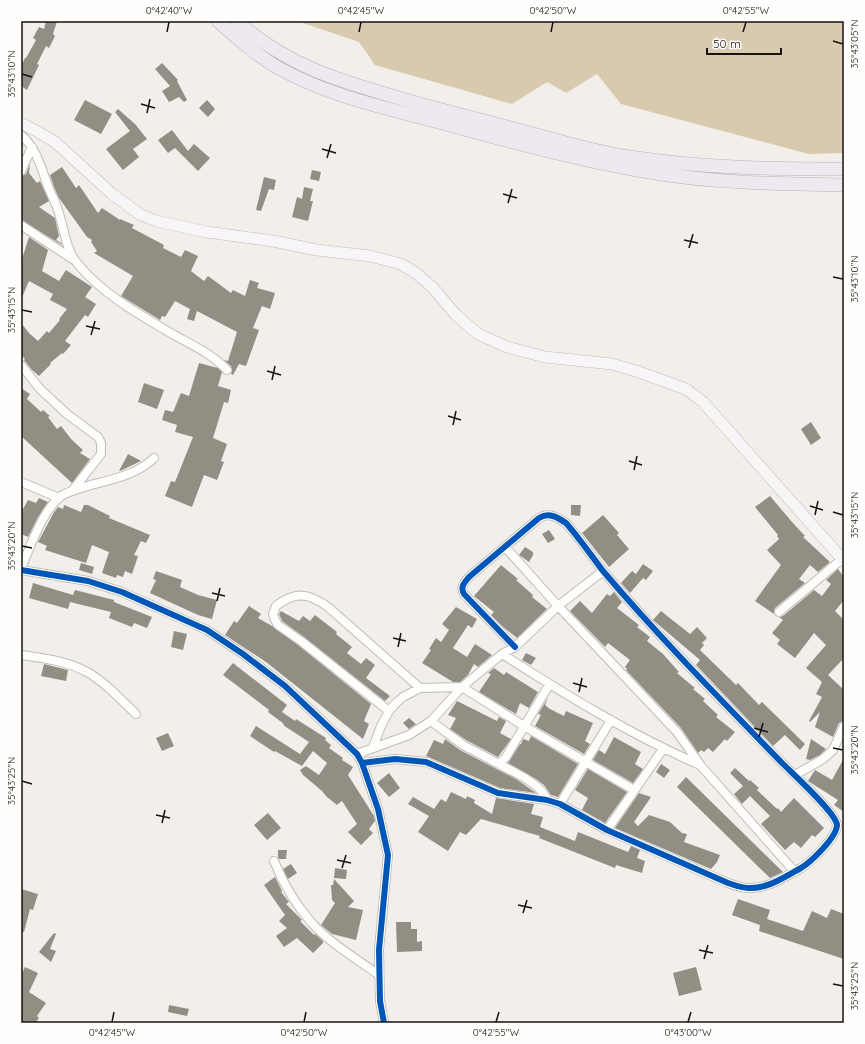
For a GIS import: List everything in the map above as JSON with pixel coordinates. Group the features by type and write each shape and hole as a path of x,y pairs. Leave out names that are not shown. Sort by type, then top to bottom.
{"highway":[{"path":"218,21 255,53 296,77 349,97 479,133 552,152 651,172 720,180 777,184 844,185"},
{"path":"236,21 266,45 291,60 317,72 348,83 462,116 571,144 636,158 711,166 844,170"}],"main road":[{"path":"21,124 56,142 111,193 139,214 156,221 207,232 273,241 317,250 370,256 401,264 416,273 433,288 456,315 478,334 507,347 545,357 612,364 636,370 686,389 703,402 843,560"}],"street":[{"path":"21,135 32,147 60,216 68,248 76,262 96,283 141,316 206,352 227,370"},
{"path":"21,172 32,147"},
{"path":"21,227 76,262"},
{"path":"21,365 40,389 67,414 98,437 101,443 101,454 72,491"},
{"path":"154,458 143,467 129,474 63,494 50,507 21,569 88,581 122,592 207,630 243,654 285,686 357,754 362,763 378,809 388,855 379,950 380,1001 384,1023"},
{"path":"21,482 59,498"},
{"path":"362,763 395,759 426,762 498,793 547,800 560,804 607,830 728,883 747,889 763,887 780,881 807,865 829,842 837,826 836,820 831,813 707,686 603,571 566,523 551,515 544,515 539,518 506,548 469,578 462,588 464,594 470,601 515,647"},
{"path":"506,548 558,606 677,732 701,766 795,872"},
{"path":"779,612 843,560"},
{"path":"357,754 408,735 431,721 462,687 502,654 515,647 558,606 603,571"},
{"path":"389,711 301,641 278,625 274,620 273,614 276,606 283,600 304,595 319,601 328,607 420,688"},
{"path":"502,654 549,685 611,720 663,749 701,766"},
{"path":"21,655 68,664 86,671 110,688 136,714"},
{"path":"499,764 506,757 549,685"},
{"path":"374,747 381,726 389,711 403,697 420,688 462,687 524,726 634,790"},
{"path":"560,804 611,720"},
{"path":"431,721 463,745 535,785 544,794 547,800"},
{"path":"795,775 823,760 834,750 844,726"},
{"path":"607,830 663,749"},
{"path":"274,861 282,882 311,923 334,943 379,975"}],"shaded area":[{"path":"297,21 844,21 844,153 809,154 621,104 597,74 566,93 547,82 512,104 375,65 359,42"}],"building":[{"path":"46,21 57,21 53,34 55,36 49,48 46,46 27,90 21,86 21,66 36,40 33,38 39,27 44,29"},
{"path":"162,63 178,80 177,81 187,100 184,102 179,97 169,102 162,91 170,86 155,69"},
{"path":"85,100 112,114 101,134 74,120"},
{"path":"207,100 215,109 208,117 199,108"},
{"path":"118,109 135,124 147,139 133,149 139,157 123,170 106,149 130,131 115,112"},
{"path":"172,130 188,151 194,144 210,158 198,171 175,148 168,153 158,140"},
{"path":"30,164 29,173 37,183 40,181 49,201 39,207 55,218 59,236 56,240 62,245 21,220 21,176 26,174"},
{"path":"62,167 76,188 79,185 98,213 102,208 120,220 134,225 132,228 164,245 163,248 181,257 185,250 198,256 191,271 204,281 208,276 231,293 233,290 245,296 250,280 259,283 257,288 275,293 270,309 262,306 253,328 259,330 246,366 239,364 233,375 231,374 231,366 224,360 228,361 237,332 197,311 194,321 187,319 190,309 175,301 165,317 162,316 160,320 121,296 133,276 94,253 97,251 91,242 92,240 87,237 59,198 54,187 50,175"},
{"path":"312,170 321,172 319,181 310,179"},
{"path":"264,177 276,180 274,190 269,189 261,211 256,210"},
{"path":"304,187 313,189 310,201 313,201 308,221 292,217 297,197 302,199"},
{"path":"29,237 48,250 42,271 59,281 66,270 92,287 85,297 96,304 88,317 85,315 65,341 71,345 63,354 62,353 50,363 51,364 39,376 32,370 21,355 21,323 38,341 47,331 49,333 67,309 50,300 53,294 29,281 21,300 21,262"},
{"path":"199,363 218,368 222,372 218,386 231,390 228,403 224,402 213,438 227,444 221,461 224,462 217,480 204,475 192,507 165,496 171,481 175,482 193,437 175,432 177,425 162,420 165,410 173,412 181,393 189,396"},
{"path":"144,383 164,390 157,409 138,402"},
{"path":"21,388 30,394 27,399 41,412 43,410 50,416 48,417 57,429 61,426 72,440 83,450 80,453 90,459 72,483 21,436"},
{"path":"811,422 821,438 811,445 801,429"},
{"path":"128,454 141,461 119,471"},
{"path":"770,496 805,536 803,537 830,562 818,572 810,565 799,579 805,583 775,608 774,614 755,601 781,565 767,550 779,539 777,536 778,535 755,507"},
{"path":"39,498 48,502 38,517 28,537 21,534 21,508 23,509 28,500 36,503"},
{"path":"64,505 81,512 84,505 88,505 110,516 109,518 150,535 146,543 141,541 134,555 138,556 132,574 125,571 123,577 117,575 116,578 102,573 109,552 92,545 86,563 45,550 47,546 38,542 53,514 58,507 63,509"},
{"path":"571,505 581,505 580,516 571,515"},
{"path":"603,515 619,533 617,535 629,549 609,567 582,533"},
{"path":"549,530 555,539 548,543 542,534"},
{"path":"525,547 533,552 529,562 519,555"},
{"path":"81,563 94,567 92,574 79,570"},
{"path":"643,564 653,571 646,580 643,578 630,593 621,583 632,571 636,574"},
{"path":"501,565 518,579 516,580 533,595 532,597 547,609 517,638 491,615 494,612 474,596"},
{"path":"838,569 844,577 844,600 835,611 844,620 844,658 828,675 844,690 844,721 839,723 833,737 815,727 820,712 810,722 809,721 822,697 816,694 822,682 806,668 826,645 814,633 795,658 777,644 780,640 772,633 783,620 779,617 783,616 814,590 822,596 831,584 826,580"},
{"path":"156,571 182,580 180,587 198,595 217,600 212,619 198,615 150,593 156,580 153,579"},
{"path":"33,583 73,595 75,590 114,600 114,602 152,617 147,628 134,623 132,627 109,618 111,612 70,602 68,609 29,598"},
{"path":"614,592 622,602 617,608 639,625 637,627 650,637 647,641 663,654 679,672 677,673 695,688 693,689 705,699 703,701 718,715 716,717 735,732 727,741 725,739 713,752 708,748 704,752 701,750 698,753 681,728 626,670 627,669 625,667 630,660 608,643 605,647 570,611 580,601 592,613 607,594 610,596"},
{"path":"249,606 261,614 258,618 272,626 298,645 371,704 364,721 369,724 363,739 266,662 225,635 234,621 237,623"},
{"path":"456,607 477,619 472,628 468,625 453,648 467,657 475,644 492,655 478,667 474,664 468,675 460,682 453,682 422,663 431,650 429,649 436,638 441,642 449,630 442,624"},
{"path":"281,611 299,621 303,616 310,621 315,615 337,632 336,634 352,647 347,653 361,664 366,658 375,665 366,678 390,696 385,701 282,621 279,614"},
{"path":"661,611 690,634 697,627 707,638 702,643 704,645 700,650 736,685 738,683 759,705 762,702 805,744 800,750 785,735 773,746 696,665 700,660 653,620"},
{"path":"174,631 187,634 183,650 171,647"},
{"path":"526,653 536,658 531,665 522,660"},
{"path":"233,663 287,705 282,712 326,738 325,740 331,745 329,748 343,758 342,760 353,767 348,775 374,816 375,821 369,829 373,833 361,845 348,832 357,824 342,801 337,805 303,775 300,770 306,766 319,775 327,763 313,751 302,766 275,751 274,752 250,736 256,726 300,754 309,742 283,725 284,724 268,712 269,710 223,675"},
{"path":"44,664 68,670 66,681 41,676"},
{"path":"494,668 504,675 506,672 538,692 529,708 520,703 516,714 479,692 491,674 488,673"},
{"path":"548,698 545,705 550,709 564,716 566,711 593,723 585,741 590,744 584,754 535,726 541,715 538,714"},
{"path":"457,701 497,721 499,717 506,721 500,733 511,739 498,757 466,740 450,729 456,718 448,715"},
{"path":"409,718 416,724 409,729 403,723"},
{"path":"168,733 174,746 162,751 156,738"},
{"path":"531,736 578,764 558,797 551,795 544,785 536,779 508,763 523,739 529,741"},
{"path":"614,737 641,752 635,764 643,769 633,783 593,760 599,750 605,754"},
{"path":"445,739 460,750 516,779 536,793 500,788 426,756 434,740 443,744"},
{"path":"811,739 826,749 820,755 810,760 806,759"},
{"path":"844,758 844,812 834,805 838,800 808,781 815,770 832,780"},
{"path":"661,764 670,770 664,778 656,772"},
{"path":"735,768 759,788 757,790 781,812 794,798 824,828 815,837 812,835 801,848 794,842 785,850 761,824 770,816 750,796 742,804 734,794 743,786 730,773"},
{"path":"588,769 627,792 605,823 582,810 588,798 575,790"},
{"path":"389,773 400,788 389,797 377,783"},
{"path":"686,777 783,872 770,878 677,787"},
{"path":"451,792 466,799 467,796 475,800 474,803 492,814 496,798 534,804 531,814 543,817 540,827 575,841 578,832 628,852 631,846 640,850 637,858 645,861 642,873 616,865 615,868 539,838 540,836 481,819 466,835 460,832 448,851 418,832 429,816 408,804 413,797 434,809 441,799 446,802"},
{"path":"639,793 651,797 634,822 638,826 649,815 670,822 682,833 687,834 684,842 720,855 717,862 711,869 615,828"},
{"path":"268,813 281,828 267,840 254,825"},
{"path":"278,850 287,850 286,859 279,859"},
{"path":"291,864 297,873 288,879 283,869"},
{"path":"335,868 347,870 346,879 334,878"},
{"path":"275,877 282,891 281,892 289,902 286,904 314,935 315,934 323,941 323,943 313,953 297,938 284,947 276,936 287,928 279,921 285,915 264,885"},
{"path":"334,879 354,901 348,907 363,910 356,940 332,934 321,925 335,903 332,900 331,885 333,885"},
{"path":"21,889 38,894 33,910 30,909 24,932 21,932"},
{"path":"738,899 770,910 767,919 803,931 812,911 827,918 831,909 844,914 844,959 759,931 760,925 732,915"},
{"path":"396,922 411,922 411,929 417,929 417,942 422,941 422,951 397,952"},
{"path":"54,933 56,934 50,949 56,951 51,962 39,952"},
{"path":"25,967 38,973 29,992 46,1003 37,1016 39,1018 35,1023 21,1023 21,975"},
{"path":"696,967 702,990 679,996 673,973"},
{"path":"169,1005 189,1009 187,1016 168,1012"}],"cycle path":[{"path":"362,763 395,759 426,762 498,793 547,800 560,804 607,830 728,883 743,888 762,887 782,879 801,868 817,855 833,836 837,825 830,812 714,693 647,621 603,571 566,523 550,515 539,518 469,577 464,583 464,594 515,647"},
{"path":"21,570 88,581 122,592 207,630 243,654 285,686 357,754 362,763 378,809 388,855 379,950 380,1001 384,1023"}]}
